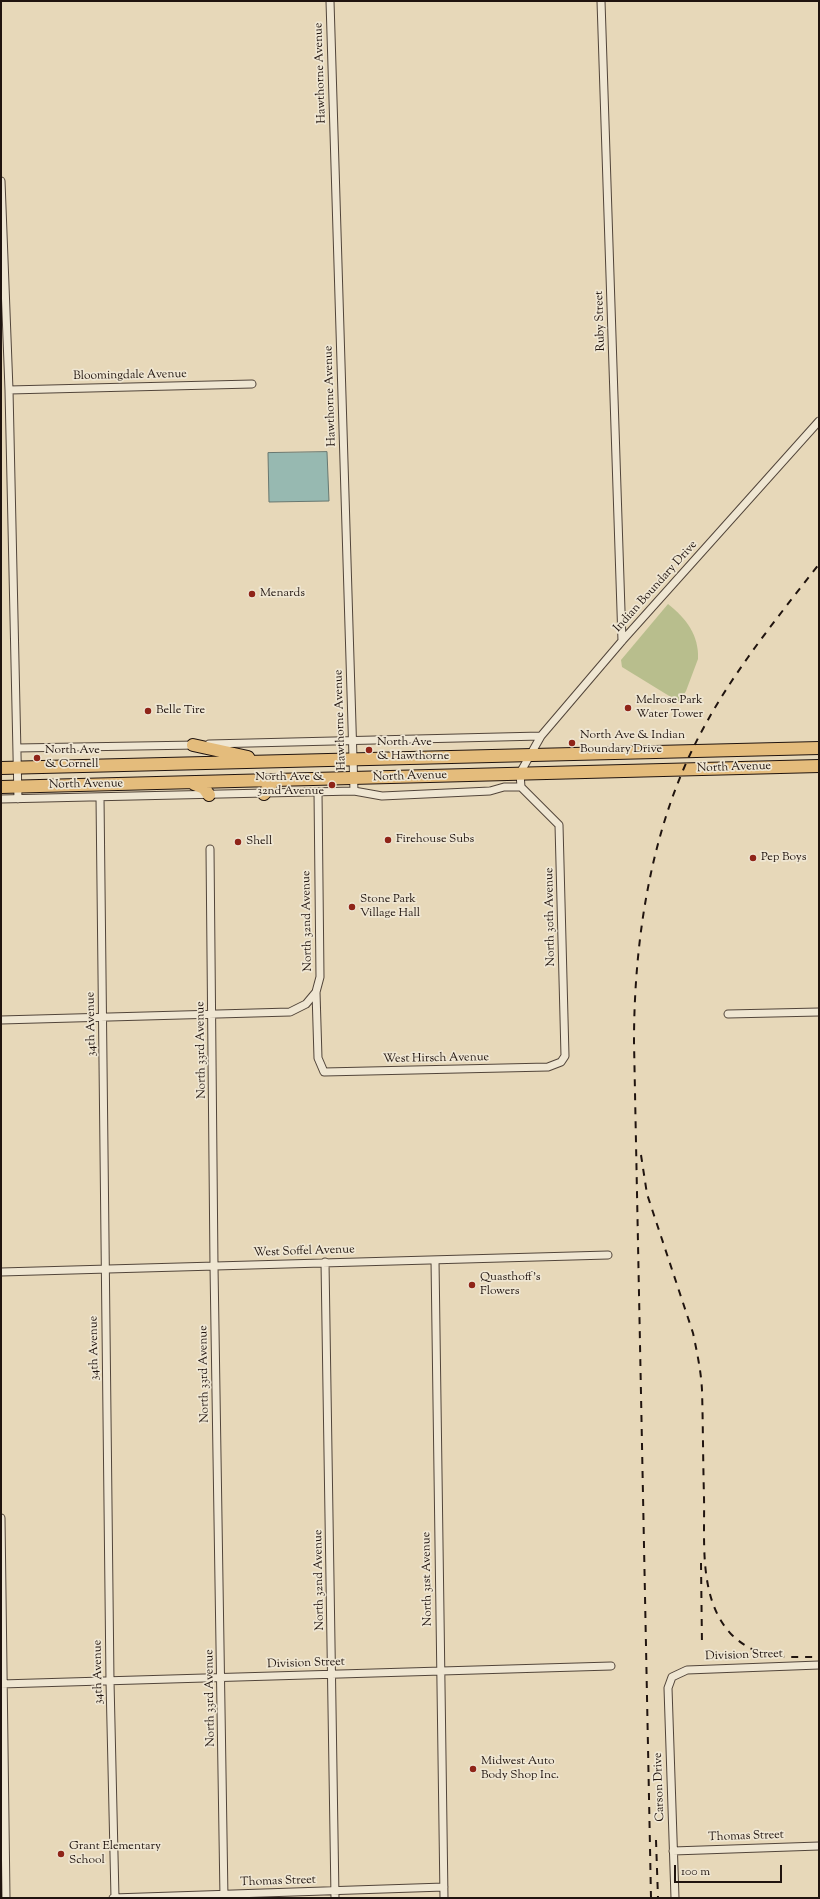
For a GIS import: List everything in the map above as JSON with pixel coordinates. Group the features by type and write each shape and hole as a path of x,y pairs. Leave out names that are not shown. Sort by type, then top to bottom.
{"main road":[{"path":"193,745 247,757 277,761"},
{"name":"North Avenue","path":"1,768 819,748"},
{"name":"North Avenue","path":"1,787 819,766"},
{"path":"264,794 274,780"},
{"path":"189,782 204,788 209,798"}],"street":[{"name":"Hawthorne Avenue","path":"330,1 354,791"},
{"name":"Ruby Street","path":"602,1 622,641"},
{"path":"1,181 9,390 18,799"},
{"name":"Bloomingdale Avenue","path":"9,390 252,384"},
{"name":"Indian Boundary Drive","path":"520,773 541,736 622,641 819,422"},
{"path":"17,748 541,736"},
{"path":"520,773 521,787"},
{"name":"North Avenue","path":"1,799 100,797 209,798 264,794 354,791 382,796 490,791 504,787 521,787"},
{"name":"North 30th Avenue","path":"521,787 559,825 565,1056 561,1062 548,1067"},
{"name":"North 32nd Avenue","path":"318,792 320,977 316,992 318,1058 324,1072"},
{"name":"34th Avenue","path":"100,797 110,1681 114,1898"},
{"name":"North 33rd Avenue","path":"210,849 214,1266 222,1677 224,1896"},
{"path":"1,1020 290,1012 306,1004 316,992"},
{"path":"728,1014 819,1012"},
{"name":"West Hirsch Avenue","path":"324,1072 548,1067"},
{"name":"West Soffel Avenue","path":"1,1272 608,1255"},
{"name":"North 31st Avenue","path":"435,1260 444,1898"},
{"name":"North 32nd Avenue","path":"325,1262 335,1894"},
{"path":"1,1518 6,1898"},
{"name":"Division Street","path":"672,1677 687,1670 819,1665"},
{"name":"Division Street","path":"2,1684 611,1666"},
{"name":"Carson Drive","path":"672,1677 668,1688 675,1898"},
{"name":"Thomas Street","path":"673,1851 819,1846"},
{"name":"Thomas Street","path":"114,1898 335,1894 444,1887"}],"green space":[{"path":"668,604 686,621 694,635 698,650 698,659 686,691 679,702 622,667 621,660"}],"water":[{"path":"327,452 329,501 269,502 268,453"}],"railway":[{"path":"651,1898 634,1042 635,1002 642,921 659,840 671,801 686,763 716,705 744,663 819,564"},
{"path":"641,1155 647,1194 693,1333 699,1362 702,1390 704,1550 708,1587 713,1604 720,1620 731,1634 751,1649 762,1653 784,1657 819,1657"},
{"path":"701,1563 702,1645"},
{"path":"656,1840 658,1898"}],"place":[{"name":"Menards","path":"252,594"},
{"name":"Melrose Park Water Tower","path":"628,708"},
{"name":"Belle Tire","path":"148,711"},
{"name":"North Ave & Indian Boundary Drive","path":"572,743"},
{"name":"North Ave & Hawthorne","path":"369,750"},
{"name":"North Ave & Cornell","path":"37,758"},
{"name":"North Ave & 32nd Avenue","path":"332,785"},
{"name":"Firehouse Subs","path":"388,840"},
{"name":"Shell","path":"238,842"},
{"name":"Pep Boys","path":"753,858"},
{"name":"Stone Park Village Hall","path":"352,907"},
{"name":"Quasthoff's Flowers","path":"472,1285"},
{"name":"Midwest Auto Body Shop Inc.","path":"473,1769"},
{"name":"Grant Elementary School","path":"61,1854"}]}
